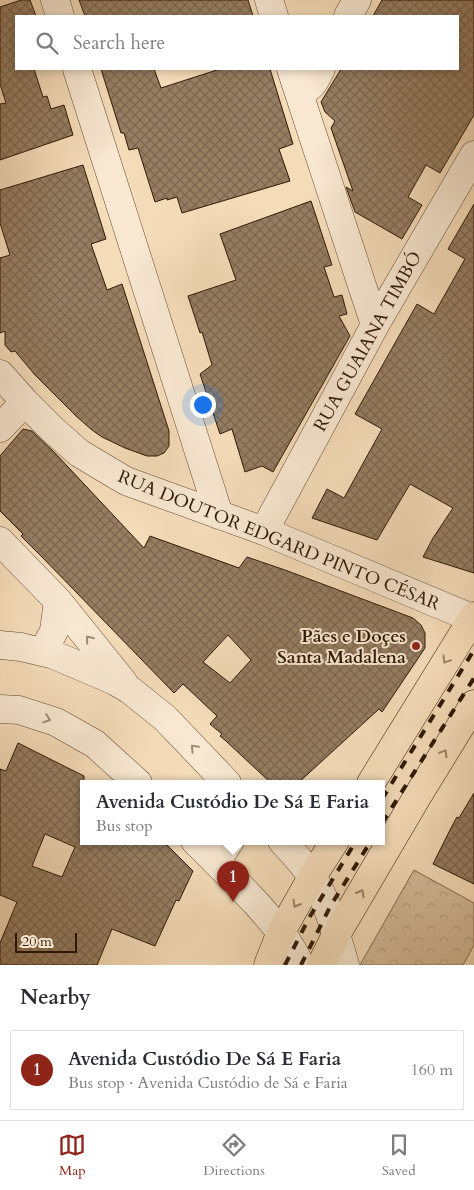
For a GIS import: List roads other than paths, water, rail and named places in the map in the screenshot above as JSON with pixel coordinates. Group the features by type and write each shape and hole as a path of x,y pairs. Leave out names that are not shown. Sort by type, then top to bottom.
{"main road":[{"path":"373,780 473,618"},
{"path":"321,965 336,935 474,704"},
{"path":"268,965 281,932 332,845"}],"street":[{"path":"55,0 60,15"},
{"path":"269,0 274,15"},
{"path":"349,15 358,0"},
{"path":"77,70 220,515"},
{"path":"295,81 306,90 311,86 320,70"},
{"path":"295,81 375,325"},
{"name":"RUA GUAIANA TIMBÓ","path":"264,531 375,325 474,155"},
{"name":"RUA DOUTOR EDGARD PINTO CÉSAR","path":"0,374 52,429 79,453 126,481 264,531 473,618"},
{"path":"0,428 25,402"},
{"path":"0,541 58,601 130,690"},
{"path":"43,652 54,631 58,601"},
{"path":"0,645 21,647 54,655 130,690 165,718 224,780"},
{"path":"0,709 19,710 56,722 95,744 135,780"},
{"path":"286,845 312,877 325,902 345,965"},
{"path":"210,846 281,932 300,965"}],"railway":[{"path":"385,794 474,650"},
{"path":"385,818 474,678"},
{"path":"285,965 309,918 354,845"},
{"path":"301,965 331,905 368,845"}],"place":[{"name":"Pães e Doçes Santa Madalena","path":"416,646"},
{"name":"Avenida Custódio De Sá E Faria","path":"233,902"}]}
